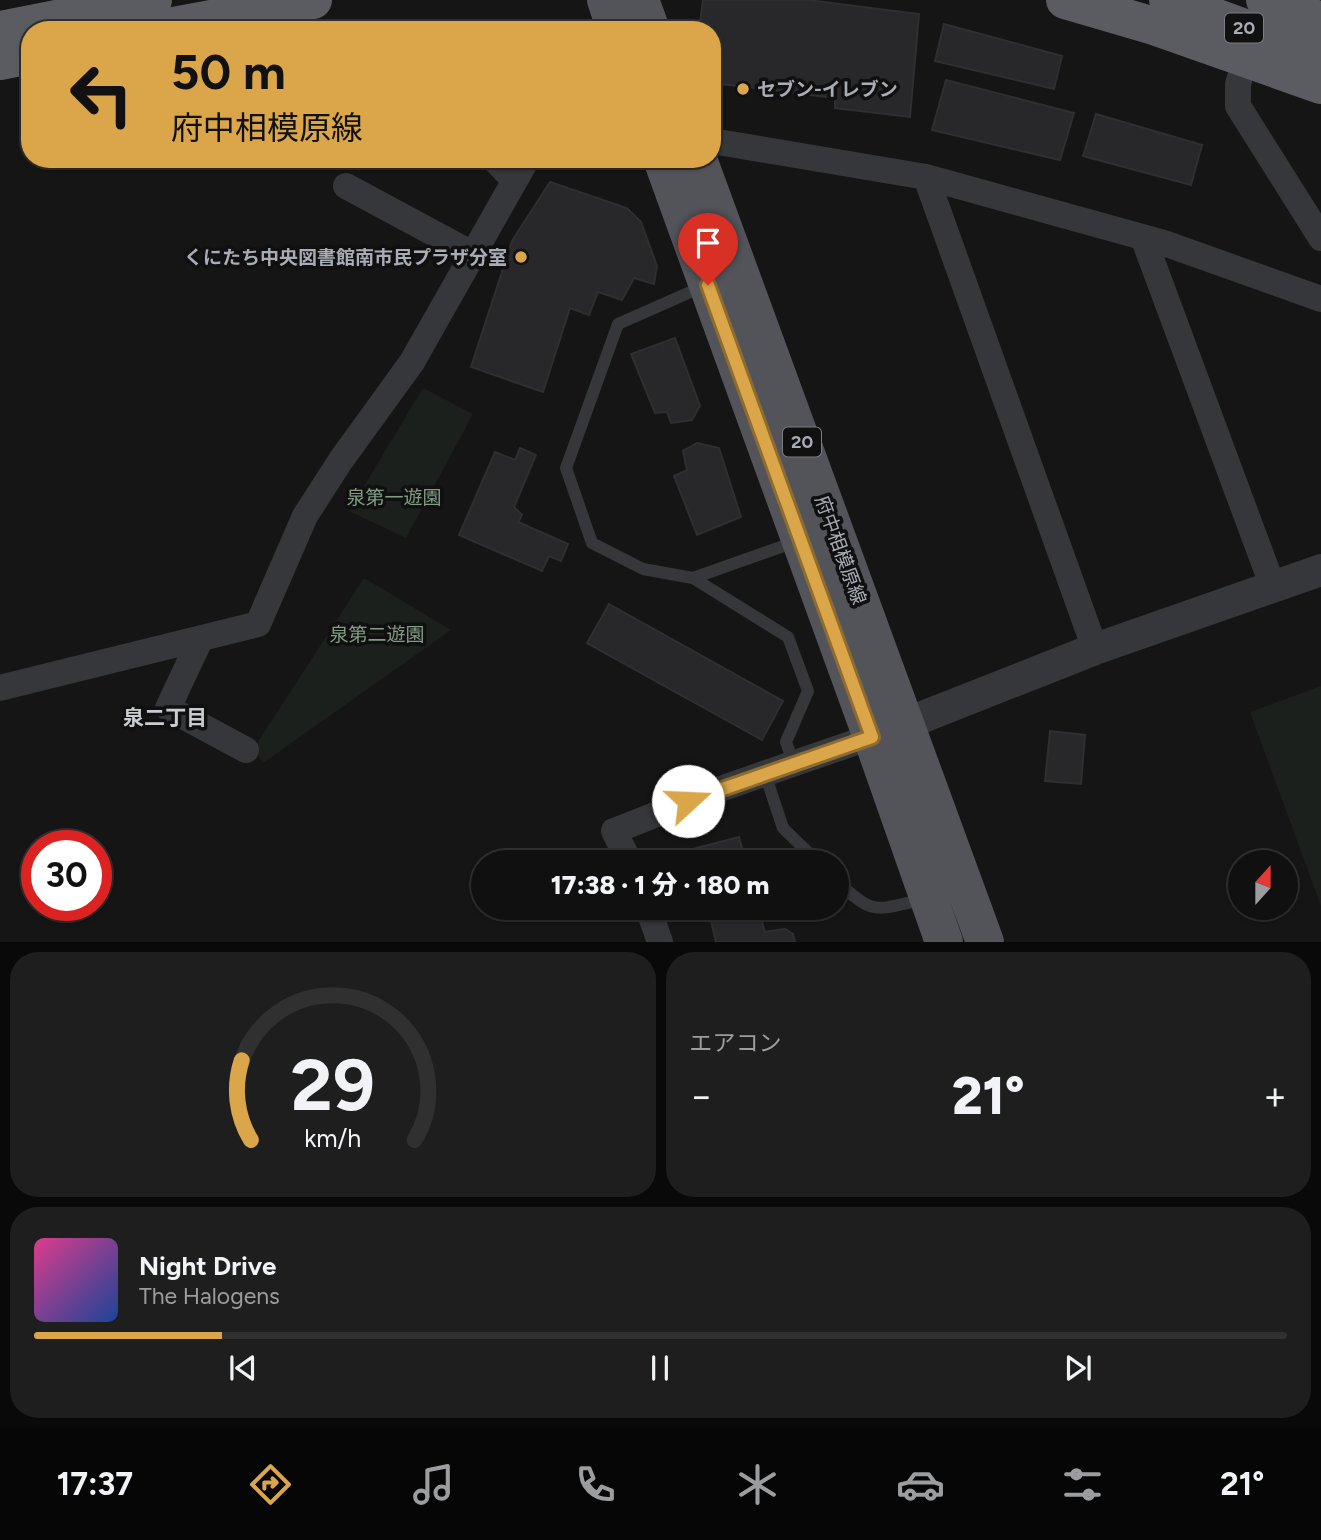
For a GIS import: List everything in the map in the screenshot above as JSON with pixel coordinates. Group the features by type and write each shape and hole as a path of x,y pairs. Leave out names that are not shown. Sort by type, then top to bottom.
{"highway":[{"path":"48,21 153,0"},
{"path":"200,21 313,0"},
{"path":"1065,0 1154,26 1321,85"},
{"name":"20","path":"1168,0 1321,56"},
{"name":"20","path":"1265,0 1321,21"},
{"path":"0,30 21,26"},
{"path":"0,61 21,57"}],"main road":[{"path":"606,0 613,21"},
{"path":"640,0 648,21"},
{"name":"府中相模原線","path":"665,168 801,540 985,942"},
{"name":"府中相模原線","path":"701,168 889,731 928,899 944,942"}],"street":[{"path":"1246,58 1238,84 1238,106 1321,238"},
{"path":"721,143 926,177 1143,237 1321,299"},
{"path":"0,688 258,624 305,516 341,460 412,362 520,170"},
{"path":"926,177 1095,649"},
{"path":"346,186 474,255"},
{"path":"1143,237 1273,587"},
{"path":"624,850 614,831 634,821 889,731 1095,649 1321,570"},
{"path":"200,640 168,708 246,750"},
{"path":"652,920 660,942"}],"lane":[{"path":"708,285 618,324 566,468 592,543 643,569 693,578 788,637 808,691 786,742 794,764"},
{"path":"693,578 801,540"},
{"path":"765,774 783,828 806,850"},
{"path":"849,892 864,905 876,909 928,899"}],"green space":[{"name":"泉第一遊園","path":"423,388 473,414 406,538 349,511"},
{"name":"泉第二遊園","path":"364,578 451,630 263,763 254,748"},
{"path":"1321,686 1321,906 1250,712"}],"building":[{"path":"703,0 808,0 919,14 910,117 835,108 835,98 721,84 721,21 700,21"},
{"path":"944,24 1062,56 1054,89 935,61"},
{"path":"946,80 1074,113 1060,160 932,130"},
{"path":"1096,114 1202,145 1191,185 1083,156"},
{"path":"550,182 627,208 641,222 657,266 654,284 634,278 622,300 598,292 589,315 570,308 543,392 471,367 512,241"},
{"path":"675,338 700,406 692,420 671,423 667,412 655,413 631,354"},
{"path":"697,443 719,448 741,517 697,535 674,476 687,470 683,451"},
{"path":"520,448 536,455 514,507 522,515 518,522 568,544 561,561 549,556 542,571 459,535 495,452 515,460"},
{"path":"609,604 783,701 762,740 587,643"},
{"path":"1050,731 1085,735 1081,784 1045,781"},
{"path":"739,837 742,850 693,850"},
{"path":"711,920 762,920 765,932 785,929 793,934 795,942 716,942"}],"place":[{"name":"セブン-イレブン","path":"743,89"},
{"name":"くにたち中央図書館南市民プラザ分室","path":"521,257"}],"district":[{"name":"泉二丁目","path":"165,718"}],"route":[{"path":"688,801 872,737 708,285"}]}
